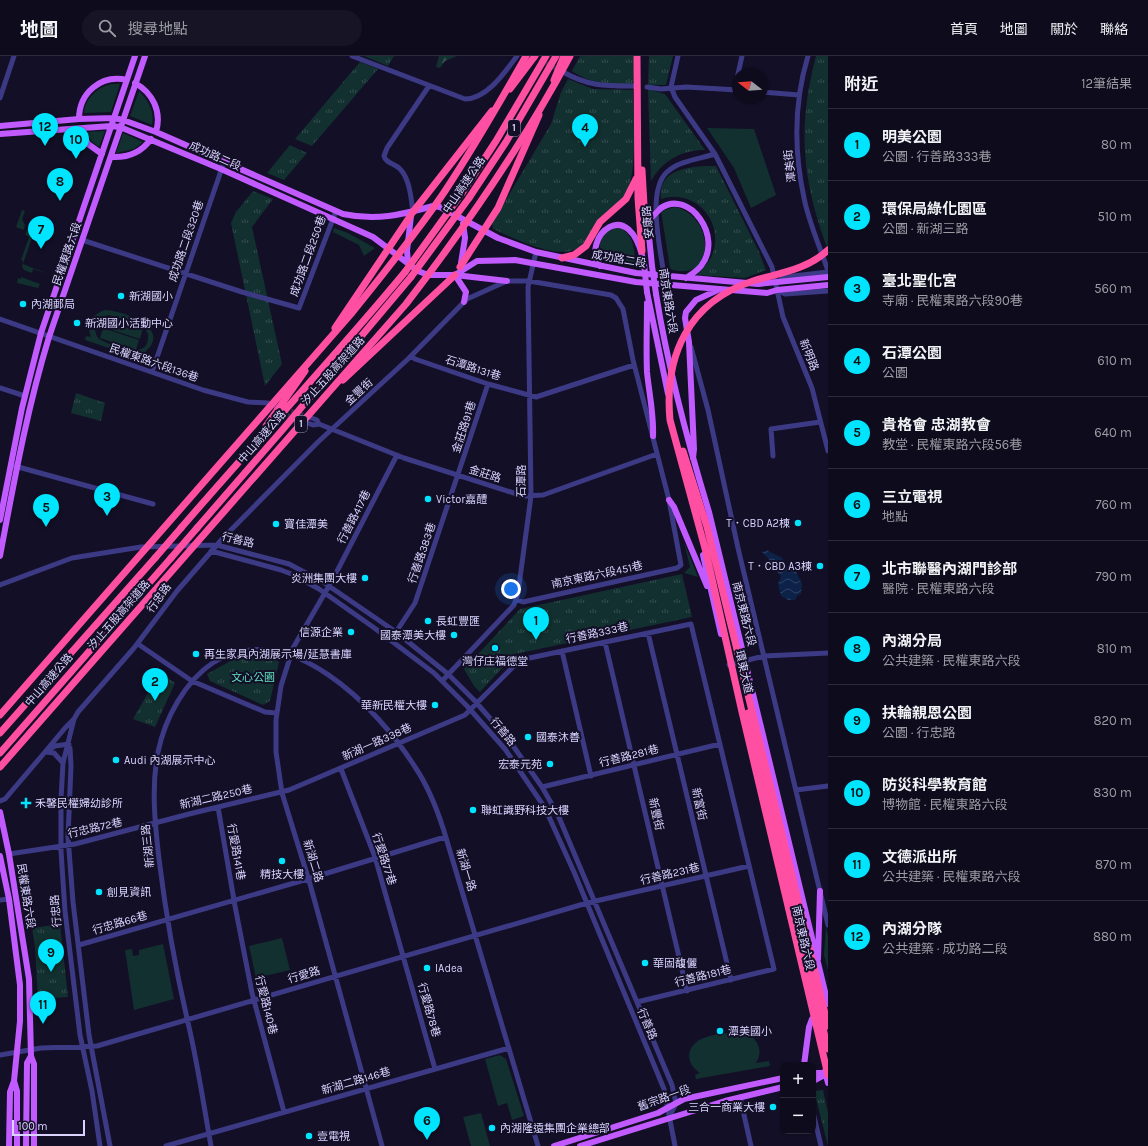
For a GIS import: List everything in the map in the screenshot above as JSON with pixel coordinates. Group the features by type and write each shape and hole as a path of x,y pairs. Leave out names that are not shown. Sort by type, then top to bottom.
{"highway":[{"name":"汐止五股高架道路","path":"0,715 351,314 405,247 445,191 492,116 526,56"},
{"path":"252,446 340,321 412,213 535,56"},
{"name":"中山高速公路","path":"0,733 252,446 357,329 405,272 462,193 504,129 546,56"},
{"name":"中山高速公路","path":"0,753 267,448 411,277 470,198 506,142 556,56"},
{"path":"460,267 485,231 516,170 564,56"},
{"name":"汐止五股高架道路","path":"0,767 406,304 464,227 505,168 545,102 570,56"},
{"path":"637,56 638,171 642,251"},
{"path":"641,56 645,223 648,229"},
{"path":"562,258 574,255 586,246 600,222 628,196 638,171"},
{"name":"環東大道","path":"828,250 807,265 753,281 732,290 717,300 699,318 686,336 672,374 670,389 672,409 707,527 828,1026"},
{"name":"環東大道","path":"827,1074 706,552 670,420 668,398 669,378 680,342 689,327 701,312 718,298 752,282 807,265 828,250"},
{"path":"267,448 290,432 455,275"},
{"path":"746,686 748,713 828,1049"},
{"path":"737,691 748,713"},
{"path":"797,954 800,933"}],"main road":[{"name":"民權東路六段","path":"0,556 25,396 41,333 135,56"},
{"name":"民權東路六段","path":"0,520 31,398 49,337 145,56"},
{"path":"79,119 80,108 84,98 95,85 110,79 127,80"},
{"path":"136,83 147,92 155,104 158,118 156,132"},
{"name":"成功路二段","path":"0,126 79,119 114,118 123,120 156,132 336,211 356,217 383,218 412,213 433,206 440,207 456,214 485,231 536,252 600,266 664,276 758,284 828,277"},
{"name":"成功路二段","path":"0,134 111,126 120,127 221,169 373,237 418,271 428,275 455,275 477,261 515,260 534,262 636,282 767,293 777,290 828,285"},
{"path":"80,128 88,144 102,154"},
{"path":"110,157 124,157 136,153 151,139"},
{"name":"南京東路六段","path":"686,278 701,267 707,255 708,241 705,226 697,214 687,208 670,205 661,208 650,219 648,229 663,337 693,459 709,512 828,1004"},
{"path":"408,262 407,251 412,213"},
{"path":"455,275 460,267 466,238 463,222 456,214"},
{"path":"600,266 596,255 597,245 602,234 613,225 621,224 630,229 642,251 648,292 646,346 647,373 654,423 653,436"},
{"path":"455,275 507,281"},
{"path":"455,275 466,292 464,302"},
{"path":"693,459 694,449 689,342 686,326 686,312 691,304 698,299 720,289"},
{"name":"南京東路六段","path":"648,292 674,423 689,479 711,592 828,1083"},
{"path":"669,500 674,507 711,592"},
{"path":"756,785 773,780"},
{"name":"民權東路六段","path":"0,812 9,854 29,979 31,1053 34,1064 34,1146"},
{"name":"民權東路六段","path":"0,856 9,899 20,985 20,1021 15,1053 14,1081 10,1092 9,1146"},
{"path":"818,960 820,891"},
{"path":"804,1062 808,1027 812,1019"},
{"name":"民權東路六段","path":"26,1146 27,1063 31,1053"},
{"path":"816,1072 827,1074"},
{"path":"816,1080 827,1074"},
{"name":"舊宗路一段","path":"554,1146 658,1113 676,1102 727,1089 780,1079"},
{"name":"民權東路六段","path":"14,1081 17,1091 17,1146"},
{"name":"舊宗路一段","path":"580,1146 740,1097 780,1088"}],"street":[{"path":"0,98 14,56"},
{"path":"352,56 460,98 470,99 476,97 492,85 517,56"},
{"path":"678,56 671,87 675,97 715,154 772,267 777,290 785,294 828,291"},
{"path":"739,68 742,56"},
{"name":"潭美街","path":"808,56 799,95 797,140 798,165 804,199 828,271"},
{"path":"563,72 577,80 595,85 636,86"},
{"path":"412,213 409,189 403,173 398,167 386,161 384,156 387,148 429,86"},
{"path":"647,87 661,89 671,87 732,90"},
{"path":"768,92 799,95"},
{"name":"安康路","path":"664,276 656,201 659,184 667,172 680,164 715,154"},
{"name":"成功路二段320巷","path":"152,372 224,162"},
{"name":"成功路二段250巷","path":"186,274 299,308 336,211"},
{"path":"82,240 186,274"},
{"name":"石潭路","path":"517,600 532,496 529,281 536,252"},
{"path":"776,283 785,277 828,271"},
{"name":"金豐街","path":"217,545 332,429 411,356 471,296 507,281 529,281 611,295 616,298 623,309 634,365 669,500 681,565"},
{"name":"新明路","path":"777,290 783,317 812,388 828,451"},
{"name":"民權東路六段136巷","path":"0,319 203,390 263,404 266,408 276,409"},
{"name":"南京東路六段","path":"689,342 708,410 712,437 828,925"},
{"name":"石潭路131巷","path":"411,356 415,359 488,384 530,395"},
{"path":"530,395 536,397 634,365"},
{"name":"金莊路91巷","path":"458,476 488,384"},
{"path":"0,388 25,396"},
{"path":"306,416 317,420 319,424"},
{"path":"302,421 313,425 319,424 332,429"},
{"path":"773,456 771,429 820,422"},
{"name":"金莊路","path":"332,429 397,455 523,496 543,495 657,454"},
{"name":"行善路417巷","path":"329,587 397,455"},
{"path":"14,465 153,504"},
{"name":"行善路383巷","path":"396,632 415,603 458,476"},
{"path":"0,585 72,558 128,548 207,545"},
{"name":"行善路","path":"207,545 217,545 289,564 302,570 329,587 396,632 448,674 477,704 508,740 542,787 558,815 672,1086 676,1102"},
{"name":"行善路","path":"207,545 212,552 282,570 294,575 324,594 421,661 471,710 505,750 536,793 557,833 655,1066 669,1106 675,1146"},
{"name":"行忠路","path":"100,1146 83,1046 65,911 60,799 63,763 69,744 74,719 78,712 138,644 177,591 217,545"},
{"name":"南京東路六段451巷","path":"517,600 523,602 677,568 681,565"},
{"name":"新湖二路","path":"329,587 290,654 281,686 276,713 276,752 282,793 308,879 382,1146"},
{"path":"442,681 517,600"},
{"name":"行善路333巷","path":"477,704 520,660 691,624 720,744"},
{"name":"新富街","path":"648,633 731,980"},
{"name":"新豐街","path":"605,642 687,991"},
{"path":"138,644 192,681 266,712 276,713"},
{"name":"新湖三路","path":"211,1146 167,920 156,823 154,779 159,750 168,722 177,704 192,681 204,669 222,658 238,651 269,650 290,654"},
{"path":"562,651 591,776"},
{"path":"729,665 764,656 828,653"},
{"name":"新湖一路","path":"290,654 313,665 359,699 388,728 420,775 437,809 538,1146"},
{"name":"新湖一路338巷","path":"282,793 465,715 477,704"},
{"path":"0,802 5,799 74,719"},
{"path":"46,752 55,746 69,744"},
{"name":"行忠路","path":"69,744 71,766 69,794 69,844 73,902 91,1046 110,1146"},
{"path":"720,744 749,866"},
{"name":"行善路281巷","path":"542,787 720,744"},
{"path":"46,752 54,753 63,763"},
{"name":"行愛路77巷","path":"341,769 375,857 404,956"},
{"path":"796,790 828,786"},
{"name":"新湖二路250巷","path":"156,823 218,807 282,793"},
{"name":"行愛路141巷","path":"218,807 234,901"},
{"name":"行忠路72巷","path":"9,854 69,844 156,823"},
{"name":"行忠路66巷","path":"79,945 234,901 445,837"},
{"name":"行善路231巷","path":"595,901 749,866"},
{"name":"行善路181巷","path":"637,1002 774,969 749,866"},
{"path":"0,900 9,899"},
{"name":"行愛路140巷","path":"234,901 254,1000 284,1112"},
{"name":"行愛路","path":"0,1055 91,1046 187,1020 595,901"},
{"name":"行愛路78巷","path":"404,956 435,1069"},
{"name":"新湖二路146巷","path":"166,1146 509,1048"},
{"path":"740,1097 751,1146"},
{"path":"670,1118 676,1102"},
{"path":"816,1125 821,1146"}],"green space":[{"path":"364,56 394,56 388,66"},
{"path":"439,56 457,56 445,61 440,68 436,67"},
{"path":"580,56 634,56 634,84 602,83 580,76 572,71"},
{"path":"649,56 673,56 666,85 648,85"},
{"path":"816,56 828,56 828,250 812,201 805,154 806,107"},
{"path":"360,62 378,69 312,146 295,139"},
{"path":"568,79 593,89 633,90 634,147 631,177 628,189 623,198 598,220 587,240 582,245 573,250 563,252 538,248 525,243 493,229 492,223 551,124 561,92"},
{"path":"120,84 111,112 84,113 88,101 96,91 107,85"},
{"path":"648,89 665,94 705,150 697,150 681,154 667,162 661,167 651,181"},
{"path":"139,91 152,110 152,125 130,116"},
{"path":"707,128 754,129 776,195 751,208 734,168"},
{"path":"105,131 99,147 92,142 86,132"},
{"path":"123,133 143,142 134,149 116,153"},
{"path":"290,145 307,153 284,180 267,173"},
{"path":"716,166 759,252 766,270 745,278 697,275 710,260 714,249 715,238 709,217 702,208 694,202 683,198 673,197 661,199 661,188 665,180 671,174 688,168"},
{"path":"253,191 273,199 252,227 282,364 265,386 231,223 236,212"},
{"path":"675,207 687,212 696,221 702,232 705,243 704,254 700,263 692,269 678,271 670,268 661,211"},
{"path":"22,210 25,211 22,219 25,225 24,230 16,227"},
{"path":"28,226 35,229 23,264 48,274 33,269 32,273 24,270 22,267 23,261 21,260 29,237 25,235"},
{"path":"618,227 624,230 631,238 636,267 609,261 600,250 601,240 605,232 609,229"},
{"path":"334,228 348,233 375,248 364,256 359,245 333,232"},
{"path":"21,277 40,284 38,288 17,283 18,278 21,279"},
{"path":"105,310 124,314 144,323 150,329 153,337 151,345 143,354 149,356 147,361 85,340 86,336 91,337 89,328 91,320 100,312","holes":["109,315 140,325 148,334 147,343 143,348 137,350 121,348 105,342 99,339 95,331 98,320"]},
{"path":"107,316 143,328 140,339 103,327"},
{"path":"103,328 139,340 136,350 100,338"},
{"path":"76,393 105,403 101,421 71,413"},
{"path":"684,542 698,577 684,573 690,567"},
{"path":"682,574 692,617 515,654 480,692 474,686 464,669 520,609"},
{"name":"文心公園","path":"252,655 272,657 279,662 270,701 263,705 210,681 207,674 236,658"},
{"path":"160,672 175,683 155,727 133,719"},
{"path":"60,924 68,997 38,999 35,947 32,928"},
{"path":"826,927 828,936 828,970 824,955"},
{"path":"282,938 290,970 256,978 249,946"},
{"path":"163,944 174,999 134,1010 125,950 132,949 133,956 139,955 139,950"},
{"path":"740,1032 751,1036 757,1043 760,1053 756,1063 769,1061 770,1066 696,1079 695,1075 700,1073 692,1066 689,1055 691,1048 696,1042 718,1034"},
{"path":"500,1055 506,1059 524,1116 512,1120 507,1103 498,1106 485,1059"},
{"path":"823,1090 828,1113 828,1146 816,1099 816,1091"},
{"path":"481,1113 490,1146 471,1146 463,1117"}],"water":[{"path":"767,550 782,558 790,570 795,569 802,584 801,594 798,595 795,600 788,600 781,596 778,584 781,576 762,552"}],"tunnel":[{"path":"533,56 560,71"},
{"path":"284,409 306,416"},
{"path":"280,413 302,421"}],"place":[{"name":"內湖分隊","path":"45,146"},
{"name":"石潭公園","path":"585,147"},
{"name":"防災科學教育館","path":"76,159"},
{"name":"內湖分局","path":"60,201"},
{"name":"北市聯醫內湖門診部","path":"41,249"},
{"name":"新湖國小","path":"121,296"},
{"name":"內湖郵局","path":"23,304"},
{"name":"新湖國小活動中心","path":"77,323"},
{"name":"Victor嘉醴","path":"428,499"},
{"name":"臺北聖化宮","path":"107,516"},
{"name":"T．CBD A2棟","path":"798,523"},
{"name":"寶佳潭美","path":"276,524"},
{"name":"貴格會 忠湖教會","path":"46,527"},
{"name":"T．CBD A3棟","path":"820,566"},
{"name":"炎洲集團大樓","path":"365,578"},
{"name":"長虹豐匯","path":"428,621"},
{"name":"信源企業","path":"351,632"},
{"name":"國泰潭美大樓","path":"454,635"},
{"name":"明美公園","path":"536,640"},
{"name":"灣仔庄福德堂","path":"495,648"},
{"name":"再生家具內湖展示場/延慧書庫","path":"196,654"},
{"name":"環保局綠化園區","path":"155,701"},
{"name":"華新民權大樓","path":"435,705"},
{"name":"國泰沐善","path":"528,737"},
{"name":"Audi 內湖展示中心","path":"116,760"},
{"name":"宏泰元苑","path":"550,764"},
{"name":"禾馨民權婦幼診所","path":"26,803"},
{"name":"聯虹識野科技大樓","path":"473,810"},
{"name":"精技大樓","path":"282,861"},
{"name":"創見資訊","path":"99,892"},
{"name":"華固馥儷","path":"645,963"},
{"name":"IAdea","path":"427,968"},
{"name":"扶輪親恩公園","path":"51,972"},
{"name":"文德派出所","path":"43,1024"},
{"name":"潭美國小","path":"720,1031"},
{"name":"三合一商業大樓","path":"773,1107"},
{"name":"內湖隆遠集團企業總部","path":"492,1128"},
{"name":"壹電視","path":"309,1136"},
{"name":"三立電視","path":"427,1140"}]}
